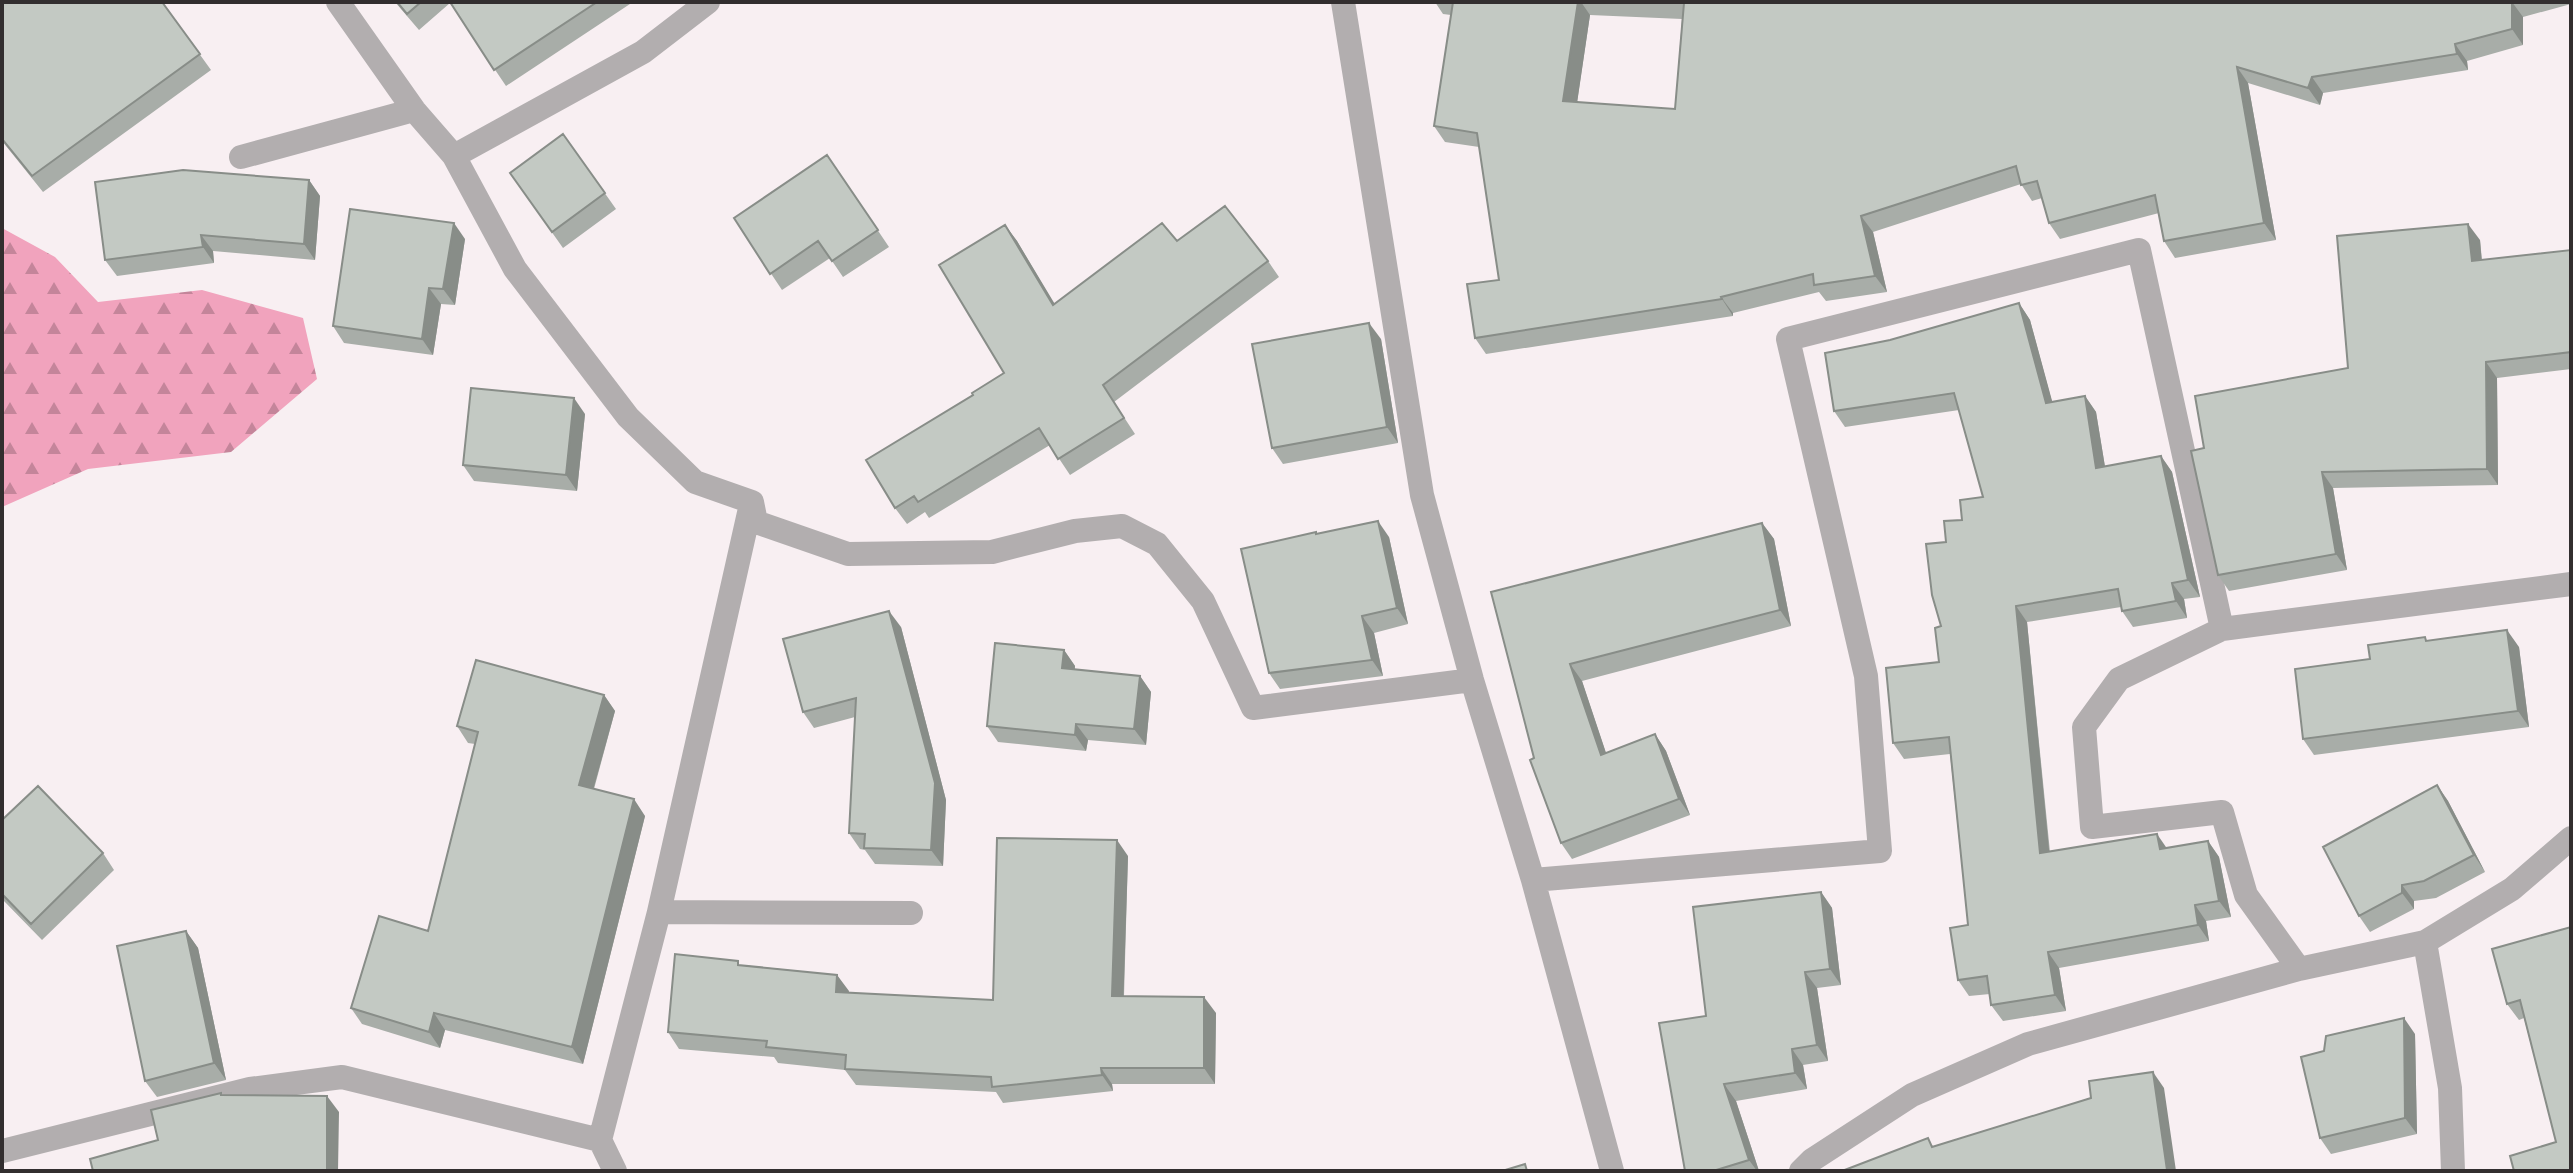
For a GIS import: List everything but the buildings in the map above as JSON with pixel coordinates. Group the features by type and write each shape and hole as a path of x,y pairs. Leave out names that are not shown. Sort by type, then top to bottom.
{"street":[{"path":"338,2 414,110 454,156 515,269 628,417 695,482 752,502"},
{"path":"454,156 643,52 708,2"},
{"path":"1343,2 1422,495 1472,680 1533,880 1612,1171"},
{"path":"241,157 414,110"},
{"path":"1533,880 1880,851 1866,676 1788,339 2139,250 2222,629"},
{"path":"752,502 756,522 848,554 992,552 1075,531 1122,526 1157,544 1203,601 1253,708 1472,680"},
{"path":"615,1171 600,1140 659,912 752,502"},
{"path":"2299,969 2246,895 2222,812 2092,827 2084,727 2119,679 2222,629 2571,584"},
{"path":"1801,1171 1812,1160 1912,1095 2028,1044 2299,969 2425,942 2512,889 2571,838"},
{"path":"659,912 911,913"},
{"path":"2425,942 2450,1088 2453,1171"},
{"path":"2,1151 250,1089 342,1077 600,1140"},
{"path":"2,1160 5,1171"}],"green space":[{"path":"2,228 55,257 98,302 202,290 303,318 317,379 231,452 88,469 2,507"}]}
